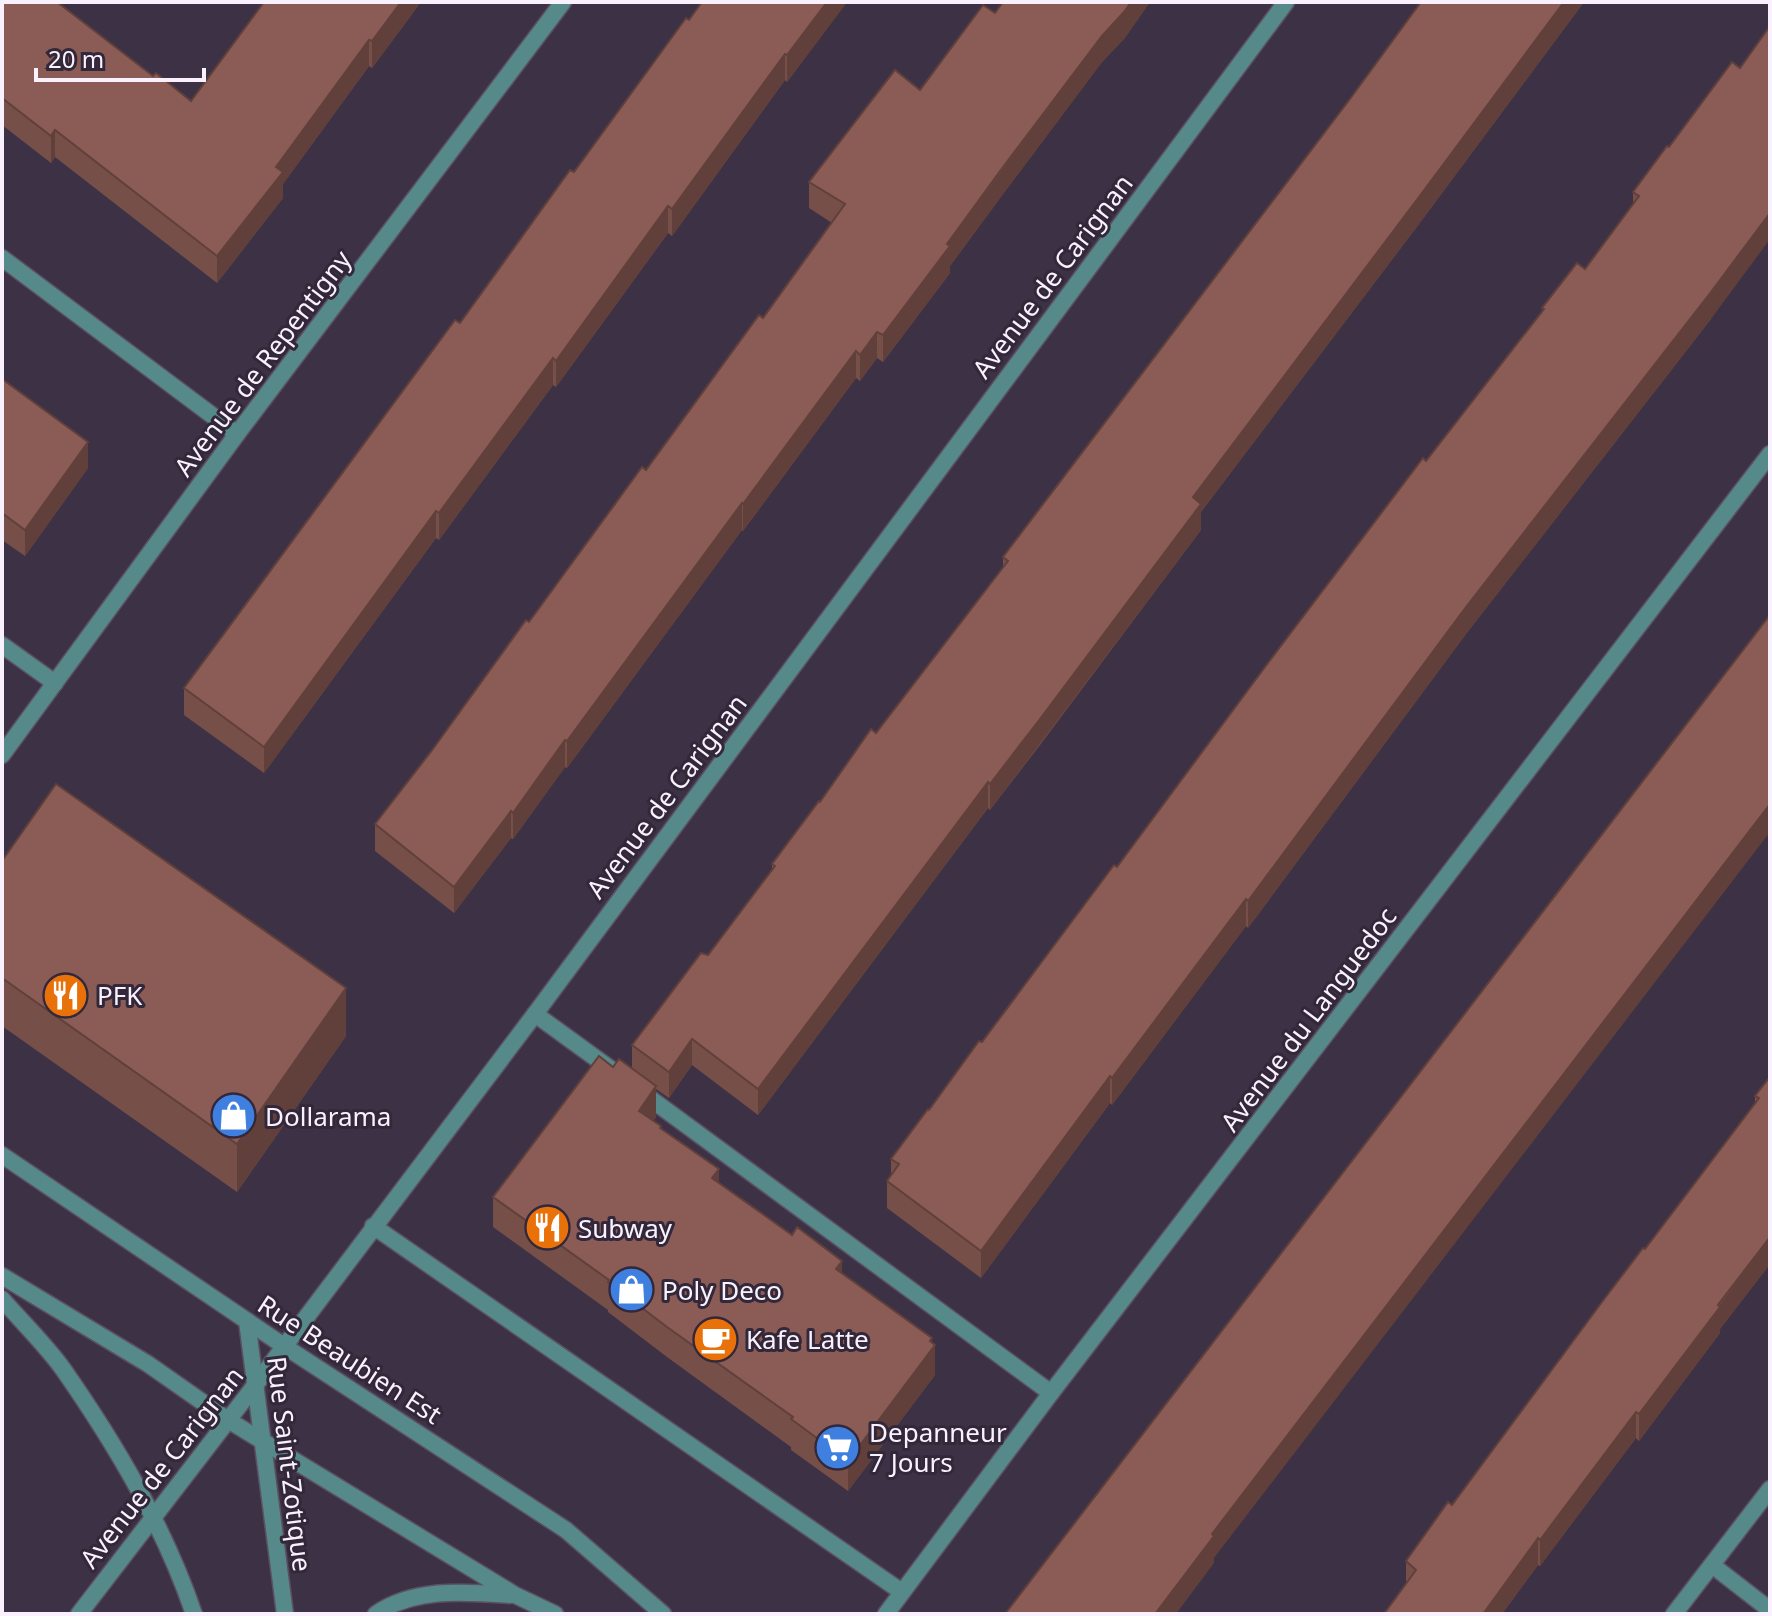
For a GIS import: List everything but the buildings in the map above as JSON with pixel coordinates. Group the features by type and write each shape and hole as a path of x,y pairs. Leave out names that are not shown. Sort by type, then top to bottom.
{"street":[{"name":"Avenue de Repentigny","path":"2,755 237,434 563,2"},
{"name":"Avenue de Carignan","path":"79,1614 535,1014 1286,2"},
{"path":"2,258 237,434"},
{"name":"Avenue du Languedoc","path":"886,1614 1051,1393 1770,454"},
{"path":"2,645 55,683"},
{"path":"535,1014 1051,1393"},
{"name":"Rue Beaubien Est","path":"2,1155 284,1346 566,1530 663,1614"},
{"path":"373,1226 902,1592"},
{"path":"2,1276 148,1364 228,1420 515,1595 555,1614"},
{"path":"2,1299 62,1368 104,1429 152,1516 194,1614"},
{"name":"Rue Saint-Zotique","path":"247,1321 285,1614"},
{"path":"1674,1614 1770,1489"},
{"path":"1712,1565 1770,1610"},
{"path":"376,1614 413,1598 452,1591 515,1595"}],"place":[{"name":"PFK","path":"66,995"},
{"name":"Dollarama","path":"234,1116"},
{"name":"Subway","path":"547,1228"},
{"name":"Poly Deco","path":"631,1290"},
{"name":"Kafe Latte","path":"715,1339"},
{"name":"Depanneur 7 Jours","path":"838,1447"}]}
